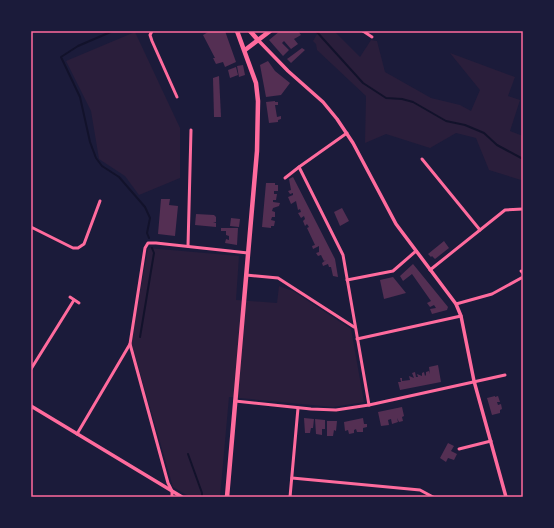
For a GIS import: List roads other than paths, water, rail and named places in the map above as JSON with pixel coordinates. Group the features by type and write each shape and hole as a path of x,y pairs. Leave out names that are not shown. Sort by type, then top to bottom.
{"main road":[{"path":"227,497 257,151 258,101 256,83 237,31"},
{"path":"250,31 258,40"},
{"path":"245,50 270,31"}],"street":[{"path":"152,31 150,35 152,41 177,97"},
{"path":"363,31 372,37"},
{"path":"258,40 288,71 323,102 347,133 396,224 456,304 461,316 474,381 506,497"},
{"path":"188,246 191,130"},
{"path":"285,178 347,133"},
{"path":"422,159 480,230"},
{"path":"299,167 343,255 354,327 369,405"},
{"path":"31,227 73,248 78,248 84,244 100,202"},
{"path":"430,270 505,210 523,209"},
{"path":"77,434 130,344 145,248 148,243 248,253"},
{"path":"347,280 392,271 416,251"},
{"path":"246,275 278,278 354,327"},
{"path":"456,304 492,294 523,277"},
{"path":"70,297 79,303"},
{"path":"31,369 74,300"},
{"path":"357,339 461,316"},
{"path":"130,344 166,476 172,491 172,497"},
{"path":"235,401 298,408 336,410 369,405 505,375"},
{"path":"31,406 182,497"},
{"path":"290,497 298,408"},
{"path":"459,449 491,441"},
{"path":"292,478 420,490 434,497"}],"waterway":[{"path":"113,31 78,46 61,57 80,97 90,142 96,158 102,166 119,177 145,207 150,218 147,233 149,238"},
{"path":"316,31 363,83 386,98 402,99 413,102 446,121 465,125 484,133 497,145 523,159"},
{"path":"140,337 154,253 152,248"},
{"path":"188,454 202,493 202,497"}]}
